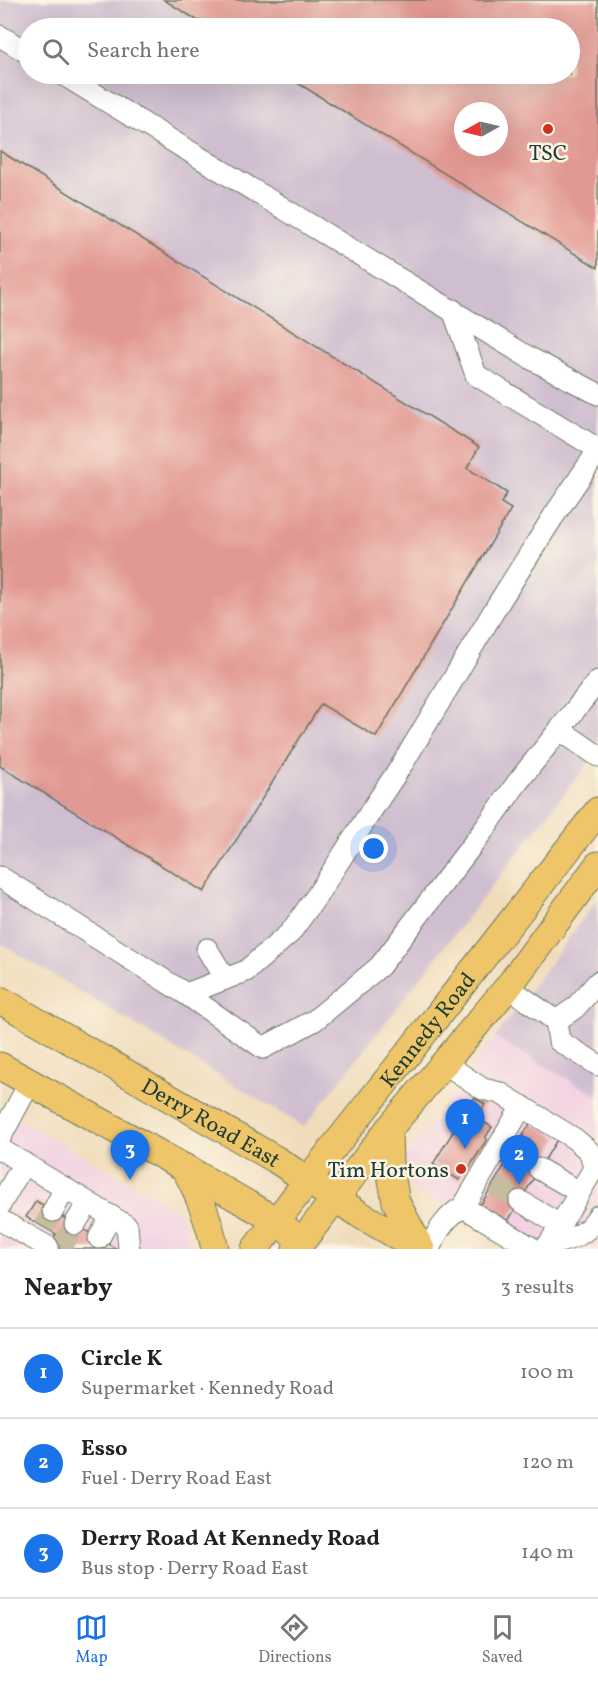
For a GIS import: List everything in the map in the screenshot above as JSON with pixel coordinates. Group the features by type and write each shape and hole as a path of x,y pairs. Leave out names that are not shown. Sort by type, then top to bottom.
{"main road":[{"name":"Kennedy Road","path":"255,1249 598,811"},
{"name":"Kennedy Road","path":"303,1247 388,1130 508,987 598,866"},
{"name":"Derry Road East","path":"0,1000 275,1159 307,1181 420,1249"},
{"path":"0,1066 277,1221 303,1247"},
{"path":"388,1130 389,1162 396,1202 420,1249"},
{"path":"185,1168 205,1209 215,1249"}],"lane":[{"path":"0,36 18,47"},
{"path":"79,84 528,357 598,394"},
{"path":"186,994 246,971 290,933 403,763 514,577 598,450 476,375 453,310"},
{"path":"0,877 186,994 263,1048 315,1020 380,966 517,783 598,681"},
{"path":"560,730 598,756"},
{"path":"207,949 225,980"},
{"path":"556,1021 575,1008 598,982"},
{"path":"508,987 556,1021 559,1041 598,1065"},
{"path":"444,1063 483,1089 500,1093 575,1138 590,1152 594,1168 588,1185 543,1248"},
{"path":"0,1138 30,1082"},
{"path":"429,1249 439,1229 488,1179 506,1149 522,1107"},
{"path":"0,1149 127,1226 129,1249"},
{"path":"0,1205 24,1163"},
{"path":"540,1169 588,1185"},
{"path":"0,1220 45,1231 65,1188"},
{"path":"520,1201 560,1226"},
{"path":"75,1224 88,1203"},
{"path":"463,1207 543,1248 577,1237 592,1226 598,1216"},
{"path":"99,1238 111,1216"}],"shaded area":[{"path":"0,0 598,0 598,750 304,1127 0,943"},
{"path":"598,899 598,1096 495,1037"},
{"path":"495,1037 598,1096 598,1249 512,1249 392,1175"},
{"path":"0,1108 181,1212 192,1249 0,1249"}],"building":[{"name":"TSC","path":"164,0 598,0 598,268 299,84 580,84 580,18 194,18"},
{"path":"0,151 479,447 467,468 507,493 501,503 511,509 376,737 321,704 204,892 0,766"},
{"path":"474,1098 485,1104 477,1118 492,1127 466,1173 464,1171 459,1180 433,1164"},
{"path":"531,1122 558,1138 505,1226 478,1209"},
{"path":"36,1201 117,1249 47,1249 56,1234 26,1217"}],"tunnel":[{"path":"512,1153 539,1169"},
{"path":"494,1184 520,1201"},
{"path":"44,1227 53,1211"},
{"path":"61,1249 75,1224"}],"place":[{"name":"TSC","path":"548,129"},
{"name":"Circle K","path":"465,1149"},
{"name":"Tim Hortons","path":"461,1169"},
{"name":"Derry Road At Kennedy Road","path":"130,1180"},
{"name":"Esso","path":"519,1185"}]}
